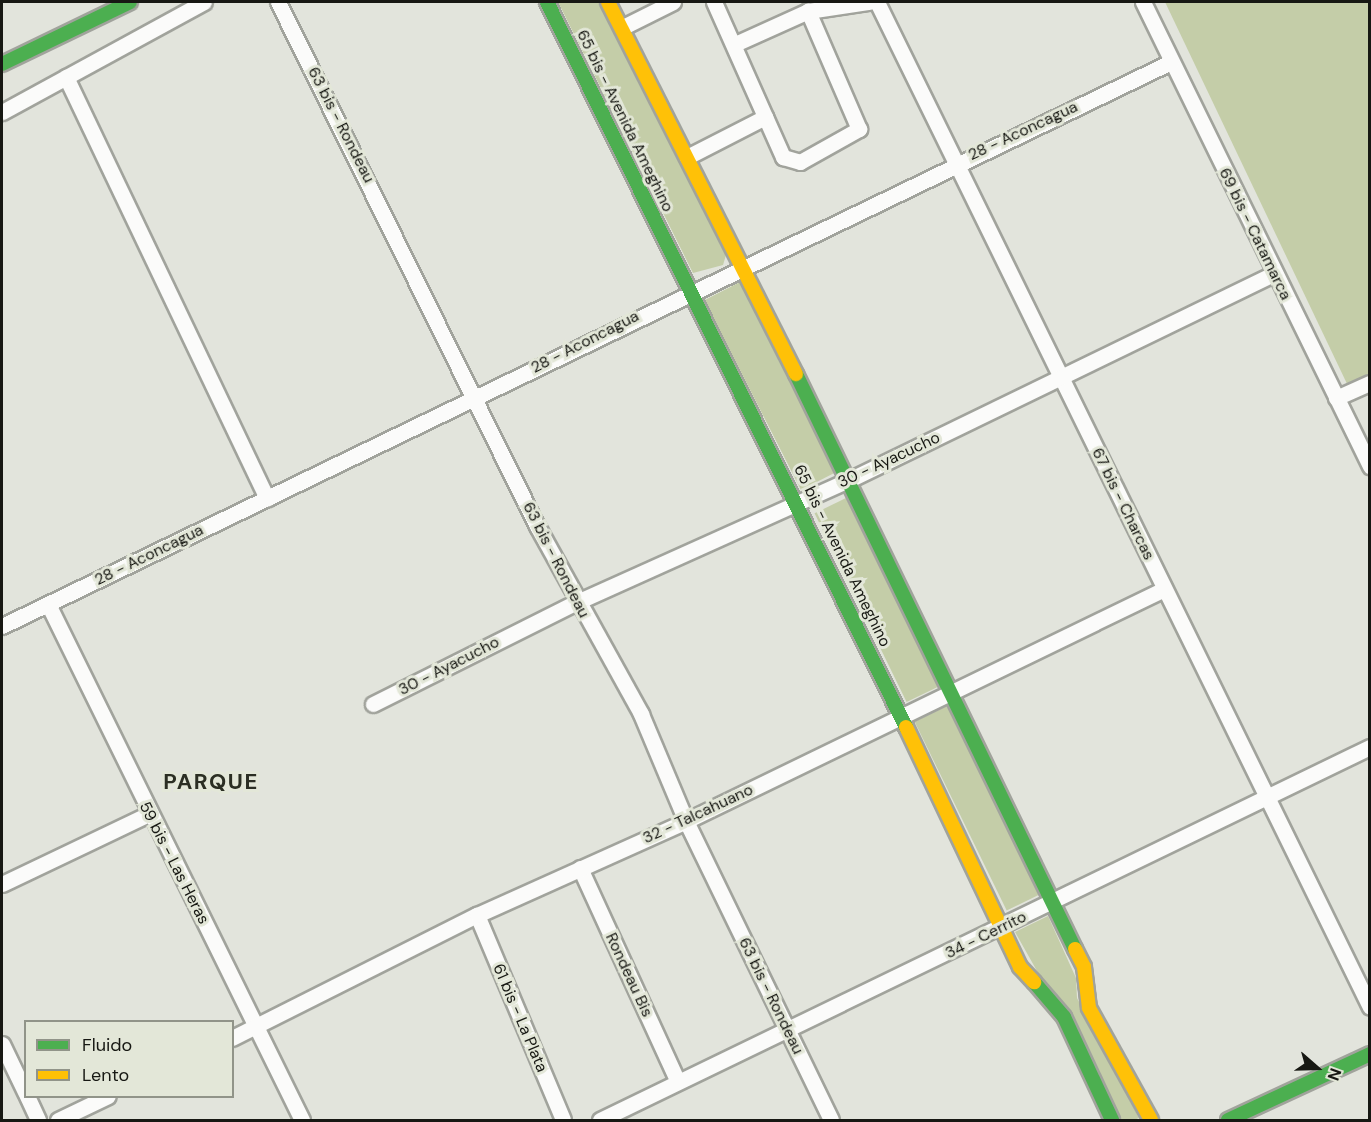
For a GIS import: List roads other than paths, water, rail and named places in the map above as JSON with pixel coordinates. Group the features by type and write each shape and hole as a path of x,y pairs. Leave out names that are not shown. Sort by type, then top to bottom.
{"main road":[{"path":"2,64 130,2"},
{"name":"65 bis - Avenida Ameghino","path":"547,2 690,290 798,500 1020,967 1064,1017 1112,1120"},
{"path":"608,2 623,27 849,480 952,692 1084,968 1089,1008 1151,1120"},
{"path":"1226,1120 1370,1054"}],"street":[{"path":"2,112 204,2"},
{"name":"63 bis - Rondeau","path":"279,2 478,396 577,602 641,714 686,821 831,1120"},
{"path":"623,27 674,2"},
{"path":"714,2 735,44 783,157 791,161 810,157 859,129 808,11"},
{"path":"735,44 808,11 869,2"},
{"name":"67 bis - Charcas","path":"877,2 1164,589 1269,796 1370,1007"},
{"name":"69 bis - Catamarca","path":"1143,2 1274,274 1370,466"},
{"name":"28 - Aconcagua","path":"2,626 478,396 690,290 1171,62"},
{"path":"66,77 267,498"},
{"path":"687,157 765,117"},
{"name":"30 - Ayacucho","path":"373,704 577,602 798,500 849,480 1274,274"},
{"path":"1336,398 1370,383"},
{"name":"32 - Talcahuano","path":"234,1037 477,915 686,821 1164,589"},
{"name":"59 bis - Las Heras","path":"48,604 149,814 302,1120"},
{"name":"34 - Cerrito","path":"600,1120 1001,928 1370,747"},
{"path":"2,884 149,814"},
{"name":"Rondeau Bis","path":"580,868 678,1082"},
{"name":"61 bis - La Plata","path":"477,915 563,1120"},
{"path":"2,1044 24,1091"},
{"path":"27,1098 38,1120"},
{"path":"58,1120 104,1098"}],"district":[{"name":"PARQUE","path":"211,782"}]}
